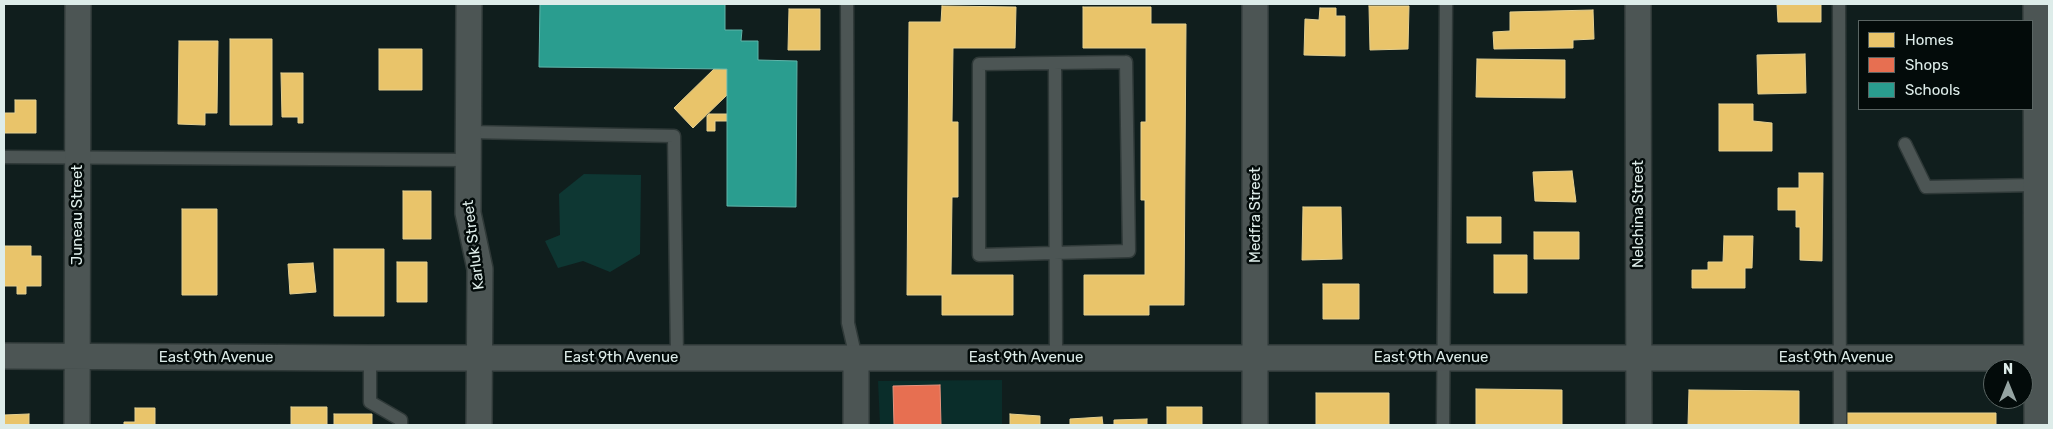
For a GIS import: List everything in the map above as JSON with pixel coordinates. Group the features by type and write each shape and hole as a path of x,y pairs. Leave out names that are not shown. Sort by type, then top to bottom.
{"street":[{"name":"Juneau Street","path":"77,425 78,4"},
{"name":"Karluk Street","path":"469,4 468,213 480,269 479,425"},
{"name":"Medfra Street","path":"1255,4 1255,425"},
{"name":"Nelchina Street","path":"1638,4 1639,425"},
{"path":"2036,4 2036,185 2043,358 2037,425"},
{"name":"East 9th Avenue","path":"4,356 77,358 2043,358"},
{"path":"856,358 856,425"}],"lane":[{"path":"847,4 848,323 856,358"},
{"path":"1443,425 1446,4"},
{"path":"1839,4 1840,425"},
{"path":"1126,62 1129,251 1056,254 979,254 979,64 1055,63 1126,62"},
{"path":"1055,63 1056,358"},
{"path":"468,132 674,136 677,358"},
{"path":"1906,144 1926,187 2036,185"},
{"path":"4,157 468,160"},
{"path":"370,358 370,402 401,420 401,425"}],"shaded area":[{"path":"584,174 641,175 640,254 610,272 583,261 558,268 545,241 560,235 559,194"},
{"path":"1002,380 1002,425 880,425 878,381"}],"building: Homes":[{"path":"1777,4 1821,4 1821,22 1778,22"},
{"path":"942,6 1016,7 1015,48 953,48 952,122 958,122 958,197 952,197 951,275 1013,275 1013,315 942,315 942,295 907,295 909,22 941,22"},
{"path":"1369,6 1409,6 1408,49 1370,50"},
{"path":"1083,7 1151,7 1151,24 1186,24 1184,305 1149,305 1149,315 1084,315 1084,275 1145,275 1145,200 1141,200 1141,122 1146,122 1146,48 1083,48"},
{"path":"1320,8 1336,8 1336,16 1345,16 1345,56 1304,55 1305,19 1319,20"},
{"path":"789,9 820,9 820,50 788,50"},
{"path":"1593,10 1594,39 1573,40 1573,48 1494,49 1493,32 1510,31 1510,12"},
{"path":"230,39 272,39 272,125 230,125"},
{"path":"179,41 218,41 217,113 205,113 205,125 178,124"},
{"path":"379,49 422,49 422,90 379,90"},
{"path":"1805,54 1806,93 1758,94 1757,55"},
{"path":"1477,59 1565,60 1565,98 1476,97"},
{"path":"715,68 727,69 727,95 693,128 674,108"},
{"path":"281,73 303,73 303,123 298,123 298,117 282,117"},
{"path":"15,100 36,100 36,133 4,133 4,113 15,113"},
{"path":"1719,104 1753,104 1753,121 1772,123 1772,151 1719,151"},
{"path":"709,114 727,114 727,121 715,121 715,131 707,131 707,116"},
{"path":"1572,171 1576,202 1535,201 1533,172"},
{"path":"1799,173 1823,173 1822,261 1800,260 1800,227 1796,227 1796,210 1778,210 1778,188 1799,188"},
{"path":"403,191 431,191 431,239 403,239"},
{"path":"1303,207 1341,207 1342,259 1302,260"},
{"path":"182,209 217,209 217,295 182,295"},
{"path":"1467,217 1501,217 1501,243 1467,243"},
{"path":"1534,232 1579,232 1579,259 1534,259"},
{"path":"1724,236 1753,236 1752,268 1745,268 1745,288 1692,288 1692,270 1708,270 1708,262 1723,262"},
{"path":"4,246 31,246 31,256 41,256 41,286 26,286 26,294 17,294 17,286 4,286"},
{"path":"334,249 384,249 384,316 334,316"},
{"path":"1494,255 1527,255 1527,293 1494,293"},
{"path":"397,262 427,262 427,302 397,302"},
{"path":"313,263 316,292 290,294 288,264"},
{"path":"1323,284 1359,284 1359,319 1323,319"},
{"path":"1476,389 1562,390 1562,425 1476,425"},
{"path":"1689,390 1799,391 1799,425 1688,425"},
{"path":"1316,393 1389,393 1389,425 1316,425"},
{"path":"291,407 327,407 327,425 291,425"},
{"path":"1167,407 1202,407 1202,425 1167,425"},
{"path":"135,408 155,408 155,425 124,425 124,422 135,422"},
{"path":"1842,413 1996,413 1996,425 1842,425"},
{"path":"29,414 29,425 4,425 4,415"},
{"path":"334,414 372,414 372,425 334,425"},
{"path":"1010,414 1040,416 1040,425 1010,425"},
{"path":"1102,417 1103,425 1070,425 1070,419"},
{"path":"1147,419 1147,425 1114,425 1114,420"}],"building: Shops":[{"path":"940,385 941,425 894,425 893,386"}],"building: Schools":[{"path":"540,4 725,4 725,30 742,30 741,41 758,41 758,60 797,61 796,207 727,206 727,69 539,67"}]}
